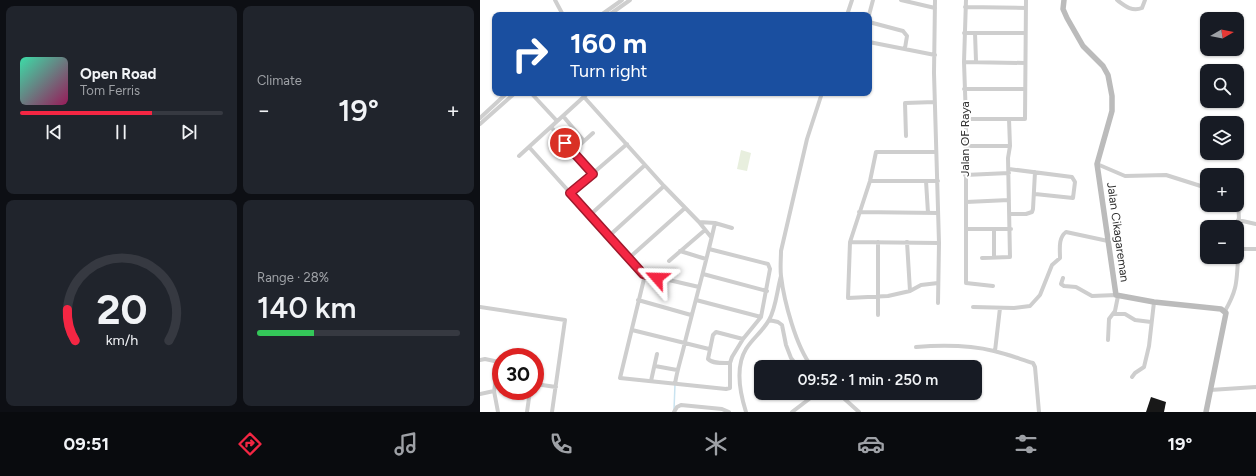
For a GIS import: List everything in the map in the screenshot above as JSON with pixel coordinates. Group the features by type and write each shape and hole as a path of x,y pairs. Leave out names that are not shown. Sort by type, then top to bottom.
{"street":[{"path":"555,0 561,12"},
{"path":"605,12 622,0"},
{"path":"613,12 630,0"},
{"path":"848,12 852,0"},
{"path":"870,12 873,0"},
{"path":"901,0 935,8"},
{"path":"935,0 935,102 939,243 938,303"},
{"name":"Jalan OF Raya","path":"966,0 964,33 964,89 966,119 966,283 994,286"},
{"path":"966,119 1026,119 1026,0"},
{"name":"Jalan Cikagareman","path":"1064,0 1063,9 1066,18 1083,46 1103,66 1108,75 1112,96 1112,111 1098,164 1117,295 1154,302 1198,306 1225,311"},
{"path":"1117,0 1126,7 1136,9 1142,8 1145,0"},
{"path":"966,7 1026,8"},
{"path":"872,23 903,31 907,36 905,48"},
{"path":"964,33 1025,33"},
{"path":"975,33 976,62"},
{"path":"872,42 935,55"},
{"path":"964,62 1025,63"},
{"path":"964,89 1025,90"},
{"path":"480,118 504,96"},
{"path":"480,124 512,96"},
{"path":"534,96 557,121"},
{"path":"746,412 742,395 740,367 746,349 770,320 781,276 782,250 807,139 821,96"},
{"path":"519,156 584,97 711,237"},
{"path":"906,136 905,103 935,102"},
{"path":"563,116 584,141"},
{"path":"982,258 1010,258 1011,229 1008,158 1010,146 1009,119"},
{"path":"551,127 593,174"},
{"path":"573,151 594,133"},
{"path":"570,193 627,144"},
{"path":"965,146 1010,146"},
{"path":"529,147 643,274 644,279 620,378 729,389 731,386 730,363 743,339 761,317 770,273 768,264 709,249"},
{"path":"936,152 876,152 870,181 850,242 848,298 878,297 910,292 921,285 938,283"},
{"path":"1098,164 1125,176 1166,175 1200,186"},
{"path":"590,215 645,165"},
{"path":"965,175 1009,171 1035,172 1072,177 1075,182 1073,198 1034,194"},
{"path":"1010,214 1026,214 1032,212 1035,172"},
{"path":"926,180 928,213"},
{"path":"870,181 938,181"},
{"path":"609,236 664,186"},
{"path":"966,202 1009,200"},
{"path":"629,258 685,208"},
{"path":"859,212 938,213"},
{"path":"1238,220 1239,212"},
{"path":"1244,221 1256,224"},
{"path":"699,222 715,223 732,228"},
{"path":"675,384 677,370 715,223"},
{"path":"966,229 1011,229"},
{"path":"669,261 705,230"},
{"path":"994,230 994,258"},
{"path":"973,307 1000,308 1030,306 1037,299 1052,265 1060,258 1060,241 1066,232 1108,241"},
{"path":"850,242 939,243"},
{"path":"878,242 878,315"},
{"path":"907,242 910,292"},
{"path":"1244,249 1256,249"},
{"path":"680,251 706,259"},
{"path":"1206,412 1227,315 1225,311 1235,288 1237,264"},
{"path":"643,274 699,287"},
{"path":"703,274 767,291"},
{"path":"781,276 791,320 801,351 807,360"},
{"path":"1063,278 1061,284 1064,286 1076,287 1092,296 1117,295 1113,314 1109,319 1108,340"},
{"path":"638,300 691,315"},
{"path":"696,300 761,317"},
{"path":"1132,378 1135,373 1144,367 1149,346 1154,302"},
{"path":"480,307 565,320 552,412"},
{"path":"995,351 1000,308"},
{"path":"1113,314 1125,314 1135,320 1151,322"},
{"path":"770,320 778,322 782,325 793,360"},
{"path":"632,330 710,349"},
{"path":"730,363 710,361 708,355 713,335 716,332 743,339"},
{"path":"916,347 941,345 995,351 1032,363 1035,367 1040,412"},
{"path":"651,381 657,354"},
{"path":"480,360 485,359 492,361"},
{"path":"655,366 677,370"},
{"path":"544,385 556,387"},
{"path":"1210,390 1256,387"},
{"path":"480,394 492,391"},
{"path":"496,400 498,412"},
{"path":"527,412 529,400"},
{"path":"792,412 807,400"},
{"path":"846,400 859,412"},
{"path":"674,412 677,407 681,406 700,406 727,411"},
{"path":"699,412 700,406"}],"green space":[{"path":"741,150 751,153 747,171 737,169"}],"building":[{"path":"1151,397 1166,402 1164,412 1146,412"}],"waterway":[{"path":"674,410 675,384"}],"route":[{"path":"565,143 593,174 570,193 643,274 657,278"}]}
